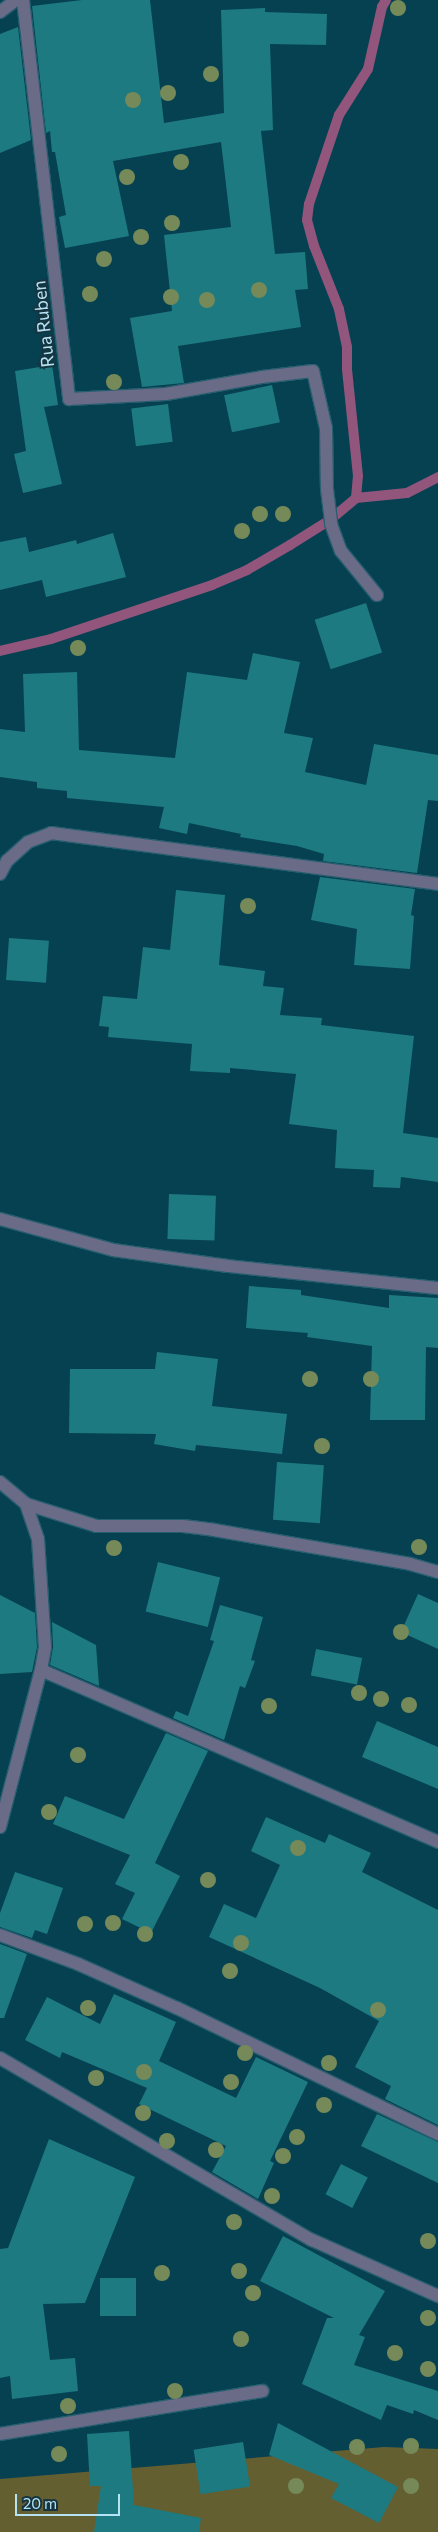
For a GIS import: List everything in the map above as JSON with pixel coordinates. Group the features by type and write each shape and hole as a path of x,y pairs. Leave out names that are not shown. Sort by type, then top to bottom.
{"street":[{"path":"0,12 16,0"},
{"name":"Rua Ruben","path":"23,0 69,399 166,394 262,377 313,372 326,428 327,489 331,524 341,551 377,595"},
{"path":"0,874 7,861 28,842 51,833 438,884"},
{"path":"0,1219 113,1250 228,1266 438,1288"},
{"path":"0,1482 26,1504 96,1526 183,1526 214,1530 410,1564 438,1572"},
{"path":"0,1827 41,1670 45,1647 38,1539 26,1504"},
{"path":"41,1670 438,1842"},
{"path":"0,1935 78,1964 177,2008 438,2134"},
{"path":"0,2058 312,2240 438,2296"},
{"path":"0,2434 263,2391"}],"shaded area":[{"path":"384,2447 438,2449 438,2532 0,2532 0,2479"}],"building":[{"path":"82,0 150,0 164,123 224,113 221,10 265,8 265,12 327,14 326,45 270,44 273,130 261,131 275,254 305,252 308,289 295,290 301,327 178,346 184,383 142,387 130,318 172,311 164,235 231,227 221,142 113,161 129,236 65,248 59,217 66,215 55,152 52,152 50,131 46,133 32,6"},
{"path":"18,27 31,140 0,153 0,34"},
{"path":"52,365 58,405 44,407 62,484 23,493 14,454 26,451 15,371"},
{"path":"272,385 280,422 232,432 224,395"},
{"path":"168,404 173,442 136,446 131,409"},
{"path":"113,533 126,577 46,597 42,580 0,590 0,542 26,537 29,552 76,540 77,544"},
{"path":"366,603 382,652 331,669 315,620"},
{"path":"253,653 300,662 284,733 313,738 305,772 366,785 374,744 438,755 438,801 428,800 417,873 323,861 324,854 297,846 240,837 241,834 189,823 187,834 159,828 164,807 67,798 67,791 37,788 37,782 0,777 0,729 25,732 23,674 77,672 79,750 175,758 187,672 247,680"},
{"path":"320,877 415,889 411,915 414,916 410,969 354,965 357,929 311,920"},
{"path":"176,890 225,895 219,965 265,971 263,986 284,988 280,1015 322,1018 321,1025 414,1036 403,1133 438,1138 438,1182 401,1177 400,1188 373,1187 374,1170 335,1168 337,1130 289,1124 296,1074 230,1068 230,1073 190,1071 192,1044 108,1037 109,1027 99,1026 103,996 137,999 143,947 170,950"},
{"path":"9,938 49,941 46,983 6,980"},
{"path":"169,1194 216,1196 214,1241 167,1239"},
{"path":"249,1286 301,1290 301,1295 389,1308 389,1295 438,1298 438,1348 426,1347 425,1420 370,1420 372,1346 307,1337 308,1333 246,1328"},
{"path":"157,1352 218,1359 212,1406 287,1414 282,1454 196,1445 195,1451 154,1444 156,1434 69,1433 70,1369 155,1369"},
{"path":"277,1462 324,1465 320,1523 273,1520"},
{"path":"158,1562 220,1577 208,1627 146,1611"},
{"path":"418,1594 438,1603 438,1649 401,1632"},
{"path":"0,1595 35,1613 37,1647 32,1672 0,1674"},
{"path":"220,1605 263,1617 251,1660 255,1661 245,1688 240,1686 224,1740 173,1718 176,1711 188,1716 214,1641 210,1640"},
{"path":"52,1622 96,1645 99,1686 50,1665 53,1647"},
{"path":"316,1649 362,1658 357,1684 311,1676"},
{"path":"377,1721 438,1747 438,1789 362,1757"},
{"path":"166,1733 208,1751 155,1863 180,1876 151,1933 122,1919 135,1893 115,1884 130,1855 53,1824 65,1796 124,1819"},
{"path":"266,1817 325,1843 329,1834 371,1853 362,1872 438,1910 438,2125 385,2099 391,2086 355,2067 379,2021 320,1988 209,1937 224,1904 256,1918 280,1865 251,1851"},
{"path":"15,1872 63,1888 47,1934 35,1930 32,1938 0,1927 0,1913"},
{"path":"0,1944 27,1954 4,2018 0,2018"},
{"path":"114,1994 176,2022 159,2061 236,2098 256,2057 308,2082 270,2161 274,2163 258,2199 212,2172 226,2146 139,2104 147,2088 62,2052 60,2058 25,2040 47,1997 100,2024"},
{"path":"377,2114 438,2142 438,2183 361,2146"},
{"path":"49,2139 135,2177 85,2303 43,2304 50,2360 75,2358 78,2391 12,2399 10,2376 0,2378 0,2249 8,2248"},
{"path":"341,2164 368,2178 352,2208 326,2194"},
{"path":"283,2236 385,2291 359,2335 365,2337 354,2365 438,2391 438,2420 414,2410 413,2414 387,2405 381,2420 302,2384 327,2318 334,2318 260,2281"},
{"path":"100,2278 136,2278 136,2316 100,2316"},
{"path":"278,2423 398,2487 379,2523 331,2498 339,2484 269,2455"},
{"path":"129,2431 134,2505 201,2518 199,2532 94,2532 101,2486 90,2486 87,2434"},
{"path":"243,2442 250,2486 201,2494 194,2450"}],"waterway":[{"path":"0,651 51,639 212,585 247,570 330,520 356,498 358,476 347,369 347,347 339,309 314,246 307,220 309,204 339,115 368,69 382,7 386,0"},
{"path":"356,498 407,493 438,477"}]}
